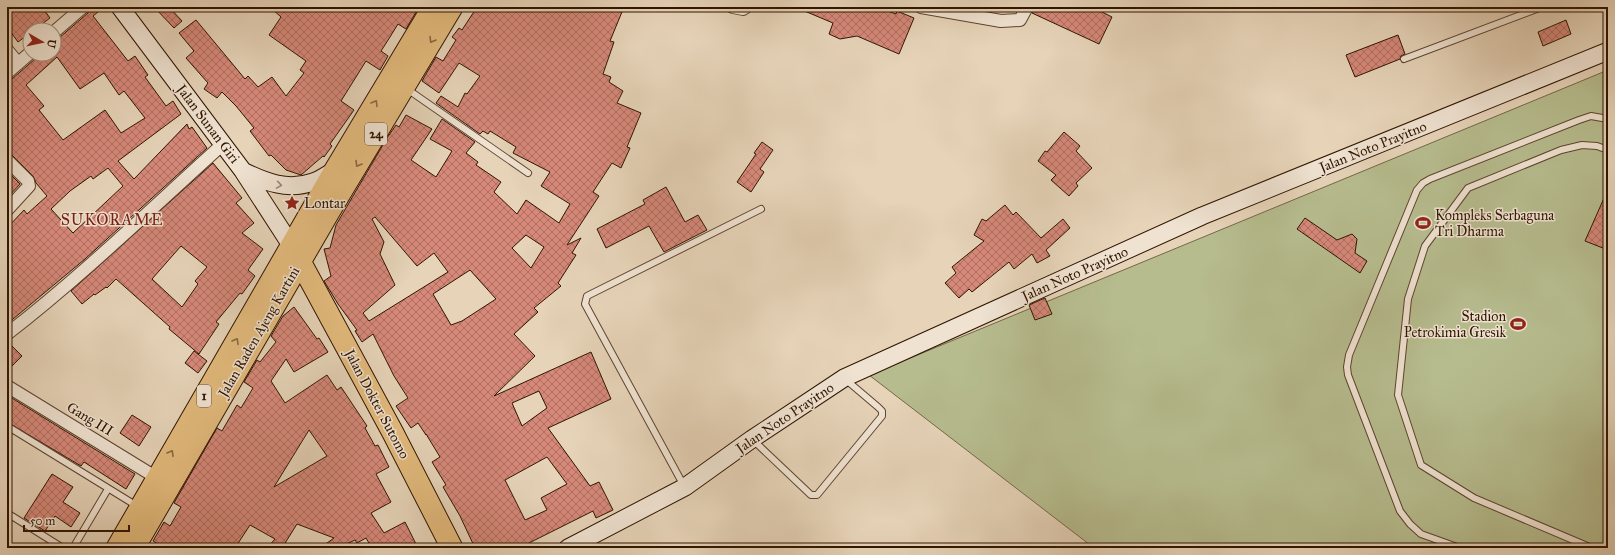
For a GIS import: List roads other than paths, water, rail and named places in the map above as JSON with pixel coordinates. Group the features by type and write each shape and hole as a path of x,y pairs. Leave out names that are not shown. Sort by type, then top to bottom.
{"highway":[{"name":"24","path":"296,253 335,170 433,7"},
{"name":"24","path":"296,253 404,87 452,7"},
{"name":"Jalan Raden Ajeng Kartini","path":"134,548 157,478 296,253"},
{"name":"Jalan Raden Ajeng Kartini","path":"117,548 146,512 296,253"},
{"name":"Jalan Dokter Sutomo","path":"296,253 393,433 452,548"}],"street":[{"path":"62,25 82,7"},
{"name":"Jalan Sunan Giri","path":"120,7 243,171 296,253"},
{"path":"733,7 743,9 746,7"},
{"path":"921,7 1001,21 1020,20 1027,7"},
{"path":"7,50 18,63"},
{"name":"Jalan Noto Prayitno","path":"568,548 590,540 685,487 752,439 844,378 1202,216 1608,52"},
{"path":"7,73 22,60"},
{"path":"7,334 97,259 163,197 223,144"},
{"path":"7,160 28,181 29,186 7,210"},
{"path":"243,171 258,179 277,185 297,186 314,182 335,170"},
{"name":"Gang III","path":"7,386 157,478"}],"lane":[{"path":"1404,59 1542,7"},
{"path":"404,87 528,173"},
{"path":"1460,548 1421,534 1410,524 1400,510 1348,376 1349,355 1417,190 1423,183 1579,120 1592,116 1608,119"},
{"path":"1592,548 1474,498 1421,465 1398,395 1408,299 1425,246 1468,188 1561,150 1582,145 1597,146 1608,150"},
{"path":"685,487 585,304 585,301 587,296 761,209"},
{"path":"752,439 810,495 817,495 882,416 882,411 844,378"},
{"path":"7,426 146,512"},
{"path":"73,548 108,489"},
{"path":"7,513 63,548"}],"place":[{"name":"Lontar","path":"292,203"},
{"name":"Kompleks Serbaguna Tri Dharma","path":"1423,223"},
{"name":"Stadion Petrokimia Gresik","path":"1518,324"}],"district":[{"name":"SUKORAME","path":"112,219"}]}
